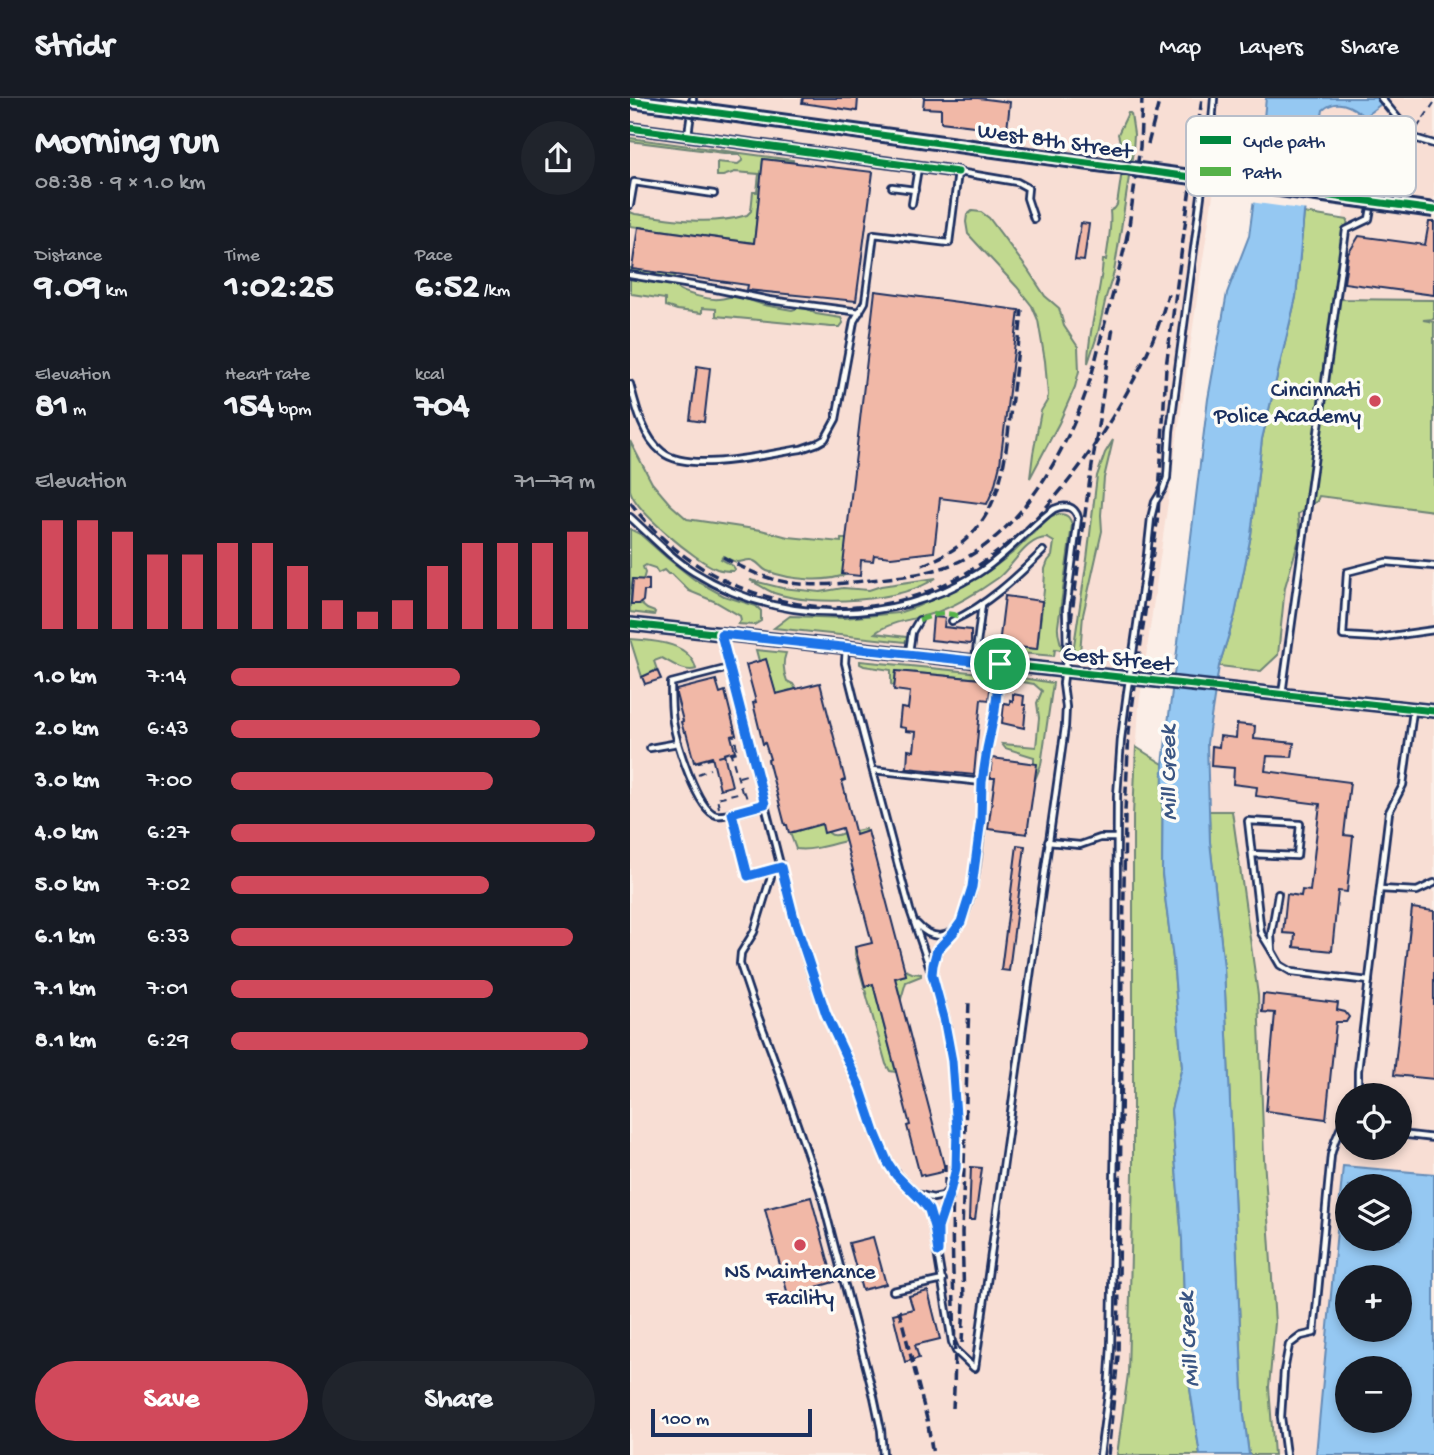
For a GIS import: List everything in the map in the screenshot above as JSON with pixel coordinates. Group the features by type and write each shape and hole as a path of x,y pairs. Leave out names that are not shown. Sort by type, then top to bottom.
{"main road":[{"name":"West 8th Street","path":"630,101 1186,176"},
{"name":"West 8th Street","path":"1331,196 1434,210"}],"street":[{"path":"630,128 958,172"},
{"name":"Gest Street","path":"630,624 1434,711"}],"lane":[{"path":"688,136 693,98"},
{"path":"1213,116 1214,98"},
{"path":"1381,98 1394,116"},
{"path":"1416,139 1434,144"},
{"path":"912,205 918,167"},
{"path":"630,384 639,415 651,439 663,453 674,459 692,463 719,462 807,448 825,439 836,419 854,321 865,302 874,234 949,243 958,172 1017,181 1028,188 1027,198 1034,219"},
{"path":"630,205 634,182 714,194"},
{"path":"892,187 915,190"},
{"path":"1100,1455 1109,1381 1113,1309 1117,779 1151,518 1168,472 1170,431 1202,196"},
{"path":"1282,694 1346,230 1369,219 1373,196"},
{"path":"630,275 769,300 860,312"},
{"path":"630,517 678,561 729,591 759,602 787,608 851,613 887,608 935,594 968,579 1004,555 1054,509 1068,506 1076,512 1078,520 1066,608 1067,651 1063,684 1066,719 975,1368 960,1356 952,1342 931,1214 924,1203 896,1175 885,1156 860,1087 826,1014 794,918 721,634"},
{"path":"952,621 982,604 1043,551"},
{"path":"1434,566 1386,562 1347,572 1343,636 1377,638 1434,630"},
{"path":"975,661 982,604"},
{"path":"909,653 912,632 919,620"},
{"path":"846,647 845,663 910,910 933,976 947,1029 954,1073 957,1129 955,1174 938,1228 938,1252"},
{"path":"933,976 937,950 958,927 972,887 981,819 982,782 995,711 1000,664"},
{"path":"729,668 671,683 673,719 678,743 700,799 713,814 732,813 765,804"},
{"path":"1358,1083 1389,812 1403,785 1413,709"},
{"path":"650,748 678,743"},
{"path":"873,770 982,782"},
{"path":"732,813 748,876 781,867"},
{"path":"1252,854 1297,856 1300,824 1248,821 1261,933 1280,965 1292,972 1369,981"},
{"path":"1048,842 1080,845 1100,838 1116,838"},
{"path":"773,870 754,932 741,951 740,964 820,1190 874,1397 883,1455"},
{"path":"1380,889 1417,891 1434,883"},
{"path":"1272,951 1271,935 1278,894"},
{"path":"910,910 918,925 932,935 946,935 958,927"},
{"path":"1412,1135 1434,1138"},
{"path":"1286,1455 1282,1418 1284,1371 1289,1345 1301,1336 1314,1332 1331,1156 1335,1140"},
{"path":"911,1189 924,1196 938,1198 945,1195 955,1174"},
{"path":"893,1291 943,1280"}],"path":[{"path":"1416,127 1434,103"},
{"path":"686,766 738,752 734,736"},
{"path":"731,754 741,792"},
{"path":"691,778 710,769 711,771"},
{"path":"738,778 742,776"},
{"path":"721,815 716,798 745,793 749,808"}],"shaded area":[{"path":"630,98 1434,98 1434,1455 1249,1455 1244,1416 1229,1095 1210,842 1207,743 1219,666 1235,615 1303,494 1346,196 1416,196 1416,116 1186,116 1186,196 1213,196 1139,705 1133,816 1133,1173 1128,1374 1117,1455 630,1455"}],"green space":[{"path":"1128,113 1131,114 1134,134 1133,151 1121,229 1114,272 1088,363 1103,260 1106,260 1109,242 1110,211 1117,205 1124,157 1118,134"},
{"path":"630,138 793,162 763,159 754,243 630,226 630,212 691,220 719,220 747,215 751,211 753,192 757,192 759,174 735,172 717,176 717,162 738,164 743,160 740,155 630,141"},
{"path":"972,211 981,212 989,218 1045,296 1059,308 1064,326 1078,347 1079,371 1075,387 1030,478 1041,411 1048,395 1038,320 1032,306 1017,287 968,234 967,215"},
{"path":"1304,213 1348,220 1333,299 1434,300 1434,319 1423,320 1434,322 1434,511 1319,496 1317,501 1298,514 1300,536 1285,587 1278,655 1261,671 1219,666 1235,615 1251,535 1262,439 1296,297"},
{"path":"630,268 674,275 677,288 697,296 721,299 737,296 792,310 806,308 816,314 841,318 843,323 840,327 831,327 716,316 716,309 702,308 702,313 677,310 665,306 665,299 632,294"},
{"path":"1113,440 1104,478 1102,531 1083,615 1080,653 1073,652 1097,476"},
{"path":"630,441 652,483 687,519 761,530 788,537 841,542 841,539 846,539 848,574 829,579 786,577 767,571 752,560 736,562 723,556 721,559 733,566 733,571 719,570 707,564 654,522 634,499 630,490"},
{"path":"1059,514 1068,517 1072,525 1058,626 1062,650 1055,649 1054,656 985,650 984,644 1037,649 1045,569 1052,556 1054,542 1047,538 1032,543 1004,573 966,599 939,611 895,623 875,633 906,637 905,642 774,628 790,616 844,618 898,613 916,607 989,571 1015,551 1051,516"},
{"path":"630,529 640,534 695,580 724,596 756,606 761,611 761,621 754,625 738,624 740,616 689,591 672,574 664,570 658,573 655,568 646,565 643,567 643,580 633,580 631,604 641,604 655,612 654,615 630,612"},
{"path":"936,578 921,586 880,597 834,601 811,600 771,592 750,580 782,588 820,592 843,588 869,590"},
{"path":"630,639 659,642 678,648 692,660 696,669 683,669 662,658 654,661 657,670 642,677"},
{"path":"756,650 786,653 785,674 787,681 796,689 787,691 779,706 766,660 759,661"},
{"path":"860,661 990,674 991,680 896,671 894,686 891,684 891,670 864,666"},
{"path":"1022,678 1053,683 1041,765 1034,782 1034,757 1005,748 1002,744 1036,747 1039,718 1037,703 1042,691 1034,684 1022,682"},
{"path":"792,710 829,833 843,833 844,836 865,829 866,832 827,846 796,849 790,833 810,827"},
{"path":"1136,747 1163,764 1162,874 1173,959 1182,1067 1171,1110 1182,1239 1186,1362 1200,1455 1117,1455 1128,1374 1133,1173 1133,816"},
{"path":"1209,811 1232,811 1258,995 1264,1158 1275,1323 1269,1387 1274,1455 1249,1455 1244,1416 1224,968"},
{"path":"855,947 865,986 873,984 896,1072 890,1071 886,1064 855,954"},
{"path":"905,970 921,976 906,982 901,999 895,978 906,975"}],"water":[{"path":"1266,98 1389,98 1365,116 1344,104 1333,104 1323,110 1322,116 1264,116"},
{"name":"Mill Creek","path":"1254,196 1307,196 1296,297 1262,439 1251,535 1235,615 1219,666 1207,743 1210,842 1224,968 1244,1416 1249,1455 1200,1455 1186,1362 1182,1239 1171,1110 1182,1067 1173,959 1162,874 1163,764 1208,399 1227,293 1249,236"},
{"path":"1343,1166 1434,1174 1434,1455 1316,1455 1335,1251 1412,1251 1412,1174 1342,1174"}],"pier":[{"path":"1251,196 1310,196 1308,210 1250,202"}],"building":[{"path":"803,98 858,98 857,111 802,103"},
{"path":"924,98 978,98 1010,102 1007,130 941,122 941,109 923,108"},
{"path":"763,159 873,172 856,301 747,290 748,285 632,269 638,227 754,243"},
{"path":"1429,222 1434,222 1434,295 1344,283 1348,254 1359,236 1425,245"},
{"path":"1081,223 1089,224 1084,261 1075,260"},
{"path":"875,291 1019,310 1000,464 987,504 940,498 934,552 891,557 874,555 873,561 861,560 860,576 842,574"},
{"path":"697,366 710,368 704,422 690,420"},
{"path":"633,579 649,580 649,591 644,591 643,601 639,604 631,604"},
{"path":"1005,596 1042,601 1037,649 999,645"},
{"path":"933,617 945,618 944,627 971,630 970,644 931,640"},
{"path":"766,659 776,694 820,683 856,835 868,831 906,975 895,978 945,1169 942,1172 920,1175 907,1126 910,1125 873,984 865,986 855,947 872,943 842,828 824,833 822,824 789,833 785,825 768,760 770,759 765,743 763,744 753,703 756,702 746,665"},
{"path":"657,670 661,679 645,684 642,677"},
{"path":"896,671 991,680 989,700 981,699 974,775 907,768 908,750 914,751 916,732 899,727 901,708 908,709 910,692 894,690"},
{"path":"716,680 720,693 725,691 736,735 731,736 735,751 724,754 732,786 720,789 712,757 694,762 681,722 683,721 676,694 676,690"},
{"path":"1013,694 1024,696 1024,728 1002,723 1004,703 1010,704 1010,700 1013,701"},
{"path":"1237,724 1255,726 1254,739 1294,743 1292,757 1267,756 1265,771 1350,782 1344,835 1353,836 1347,892 1338,891 1332,951 1294,947 1295,934 1283,933 1287,894 1301,896 1302,890 1310,891 1320,804 1256,796 1257,787 1233,784 1234,768 1211,766 1212,746 1219,747 1220,736 1236,738"},
{"path":"992,758 1037,764 1027,834 988,829 995,778 990,778"},
{"path":"1017,845 1025,846 1009,971 1001,970"},
{"path":"1412,908 1434,911 1434,1079 1394,1075"},
{"path":"1263,994 1338,1003 1337,1010 1345,1012 1349,1017 1346,1022 1336,1022 1326,1119 1266,1111 1275,1013 1262,1012"},
{"path":"971,1167 982,1168 975,1220 969,1220"},
{"name":"NS Maintenance Facility","path":"811,1197 834,1282 788,1295 765,1209"},
{"path":"873,1237 886,1284 862,1290 849,1243"},
{"path":"928,1291 940,1339 915,1345 919,1358 905,1362 893,1314 913,1309 909,1296"}],"railway":[{"path":"1127,240 1140,147 1142,98"},
{"path":"1148,144 1160,98"},
{"path":"1200,116 1202,98"},
{"path":"1108,1455 1118,1356 1125,811 1129,731 1158,515 1166,367 1189,196"},
{"path":"723,557 761,575 795,584 812,585 930,571 953,564 985,546 1022,510 1038,488 1076,418 1094,367 1128,231"},
{"path":"630,502 659,535 693,562 731,583 772,598 827,607 878,605 925,593 969,571 1009,543 1046,508 1079,468 1135,377 1157,329 1168,294"},
{"path":"922,565 948,553 967,538 982,521 993,501 1005,456 1022,310"},
{"path":"1067,651 1113,327"},
{"path":"962,1343 962,1233 969,1000"},
{"path":"945,1164 945,1202"},
{"path":"953,1191 953,1408"},
{"path":"899,1310 927,1419 933,1455"}],"marked path":[{"path":"919,620 944,614 961,617"}],"cycle path":[{"path":"630,101 1186,176"},
{"path":"630,128 958,172"},
{"path":"1331,196 1434,210"},
{"path":"630,624 1434,711"}],"place":[{"name":"Cincinnati Police Academy","path":"1375,401"},
{"name":"NS Maintenance Facility","path":"800,1245"}],"route":[{"path":"721,634 1000,664 995,711 982,782 981,819 972,887 961,922 937,950 932,974 952,1061 957,1129 956,1168 938,1228 938,1252 929,1210 888,1163 860,1087 826,1014 794,918 781,867 748,876 732,813 765,804 721,634"}]}
